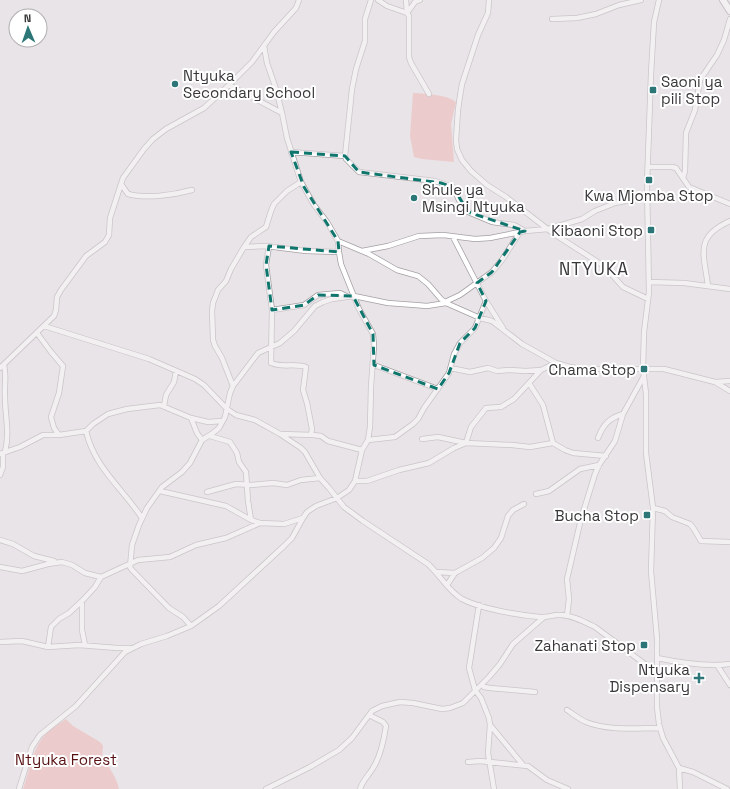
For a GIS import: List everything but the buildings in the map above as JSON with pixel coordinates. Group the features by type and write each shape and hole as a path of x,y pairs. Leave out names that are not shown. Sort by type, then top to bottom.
{"street":[{"path":"0,475 3,467 3,453 8,440 5,397 6,379 2,367 56,313 58,295 86,256 108,239 110,218 121,184 132,164 153,139 166,129 204,108 229,85 252,62 274,32 296,8 300,0"},
{"path":"371,0 365,19 364,41 352,89 345,156 346,159 359,172 435,181 453,187 459,200 468,212 492,222 514,225 522,232"},
{"path":"378,0 387,6 407,13"},
{"path":"406,0 407,13 409,16 410,63 428,94"},
{"path":"407,13 415,2 420,0"},
{"path":"489,0 488,13 478,35 462,84 458,110 457,149 467,166 482,181 548,229 604,266 623,287 648,299"},
{"path":"552,19 577,18 596,14 620,5 641,0"},
{"path":"659,0 655,13 653,30 647,197 649,282 644,332 643,368 646,394 646,453 653,508 651,571 656,628 657,707 663,738 679,768 680,789"},
{"path":"723,0 730,11"},
{"path":"683,178 685,171 686,133 695,110 700,80 717,55 724,40 730,19"},
{"path":"19,789 32,747 40,735 76,706 125,652 191,626 218,606 292,538 307,512 316,506 337,498 349,490 355,481 362,450 368,440 371,386 374,365 373,334 354,296 341,264 338,241 327,222 314,205 301,182 291,152 282,113 267,63 264,46"},
{"path":"229,85 282,113"},
{"path":"291,152 345,156"},
{"path":"648,167 676,168 689,187 730,204"},
{"path":"233,386 213,340 213,303 218,290 226,281 244,247 251,237 266,227 274,204 287,191 301,182"},
{"path":"121,184 128,194 135,195 171,194 192,190"},
{"path":"362,251 388,246 419,236 427,235 475,239 548,229 582,219 594,210 615,203 647,197"},
{"path":"708,286 704,245 708,236 720,226 730,221"},
{"path":"191,626 164,604 159,597 135,574 130,567 132,545 142,518 160,490 167,482 187,467 202,440 210,436 219,428 227,409 233,386 254,356 280,343 294,331 319,304 332,299 354,296 388,303 427,306 445,302 460,295 492,272 522,232"},
{"path":"453,236 486,302 505,332"},
{"path":"338,241 362,251 396,270 412,273 418,276 445,302 480,318 492,321 522,344 556,363 583,369 664,369 715,382 730,391"},
{"path":"244,247 269,246 313,252 339,252"},
{"path":"269,246 266,266 272,310 272,363 278,366 306,367 303,390 312,429 311,435"},
{"path":"649,282 684,283 730,289"},
{"path":"272,310 304,305 318,295 340,293 347,296"},
{"path":"368,440 395,436 413,424 449,373 454,354 460,343 475,328 486,302"},
{"path":"44,326 149,359 195,379 204,385 227,409 236,415 254,420 280,434 305,452 320,478 344,507 428,564 456,595 463,599 479,605 526,616 544,617 558,615 567,616 584,622 595,627 657,673"},
{"path":"37,333 63,366 59,393 51,417 54,428 59,435"},
{"path":"450,368 470,372 488,368 497,371 526,371 541,370 556,363"},
{"path":"374,365 438,389"},
{"path":"466,443 471,427 483,411 489,407 501,407 507,404 514,399 541,370"},
{"path":"164,406 166,395 174,382 176,371"},
{"path":"567,616 569,599 567,579 581,519 599,465 615,441 623,414 644,375"},
{"path":"715,382 730,381"},
{"path":"529,383 542,405 554,443 573,453 606,456"},
{"path":"3,453 20,447 43,435 59,435 86,431 93,424 108,414 160,405 191,418 208,422 222,421"},
{"path":"598,438 607,421 623,414"},
{"path":"191,418 197,434 202,440"},
{"path":"86,431 91,447 102,467 134,505 142,518"},
{"path":"280,434 321,436 328,441 362,450"},
{"path":"210,436 231,442 237,453 239,462 246,470 248,501 252,520"},
{"path":"422,439 438,437 466,443 530,447 554,443"},
{"path":"355,481 367,481 399,470 429,463 454,448 466,443"},
{"path":"536,494 549,491 580,468 599,465"},
{"path":"207,492 236,484 248,485 268,483 287,485 301,480 320,478"},
{"path":"160,490 200,501 208,501 226,506 260,523 284,524 303,518"},
{"path":"447,585 455,573 482,558 494,548 501,538 508,516 513,510 524,504"},
{"path":"653,508 665,511 672,517 690,524 700,541 730,542"},
{"path":"0,540 13,544 34,556 72,565 85,573 101,576 131,564 139,559 170,557 196,545 226,538 260,523"},
{"path":"0,567 22,571 57,562"},
{"path":"436,572 455,573"},
{"path":"48,647 51,626 69,613 95,587 101,576"},
{"path":"82,600 82,630 84,645"},
{"path":"479,605 469,668 475,690 484,703 489,718 488,753 494,789"},
{"path":"266,789 310,767 339,750 352,738 372,711 382,706 400,702 442,709 450,708 463,703 500,664 514,644 544,617"},
{"path":"0,642 22,641 48,647 84,645 132,648"},
{"path":"657,658 684,664 730,664"},
{"path":"717,665 730,685"},
{"path":"482,684 487,688 535,692"},
{"path":"567,710 584,721 598,726 617,728 660,728"},
{"path":"360,789 363,782 374,767 385,734 386,726 383,722 369,715"},
{"path":"490,725 523,765"},
{"path":"468,762 480,761 528,766 547,780 568,789"},
{"path":"679,768 693,772 727,789"}],"highlighted area":[{"path":"291,152 345,156 359,172 441,183 453,187 468,212 525,231 520,232 492,272 477,283 486,301 475,328 460,343 449,373 438,389 374,365 373,334 353,296 318,295 304,305 272,310 266,265 269,246 339,252 338,241 304,187"}],"green space":[{"path":"413,93 447,97 456,102 451,124 454,162 414,157 410,136"},
{"name":"Ntyuka Forest","path":"66,719 73,726 100,742 103,746 102,758 117,782 119,789 23,789 33,757 40,742 50,730"}],"place":[{"name":"Ntyuka Secondary School","path":"175,84"},
{"name":"Saoni ya pili Stop","path":"653,90"},
{"name":"Kwa Mjomba Stop","path":"649,180"},
{"name":"Shule ya Msingi Ntyuka","path":"414,198"},
{"name":"Kibaoni Stop","path":"651,230"},
{"name":"Chama Stop","path":"644,369"},
{"name":"Bucha Stop","path":"647,515"},
{"name":"Zahanati Stop","path":"644,645"},
{"name":"Ntyuka Dispensary","path":"699,678"}],"district":[{"name":"NTYUKA","path":"594,269"}]}
